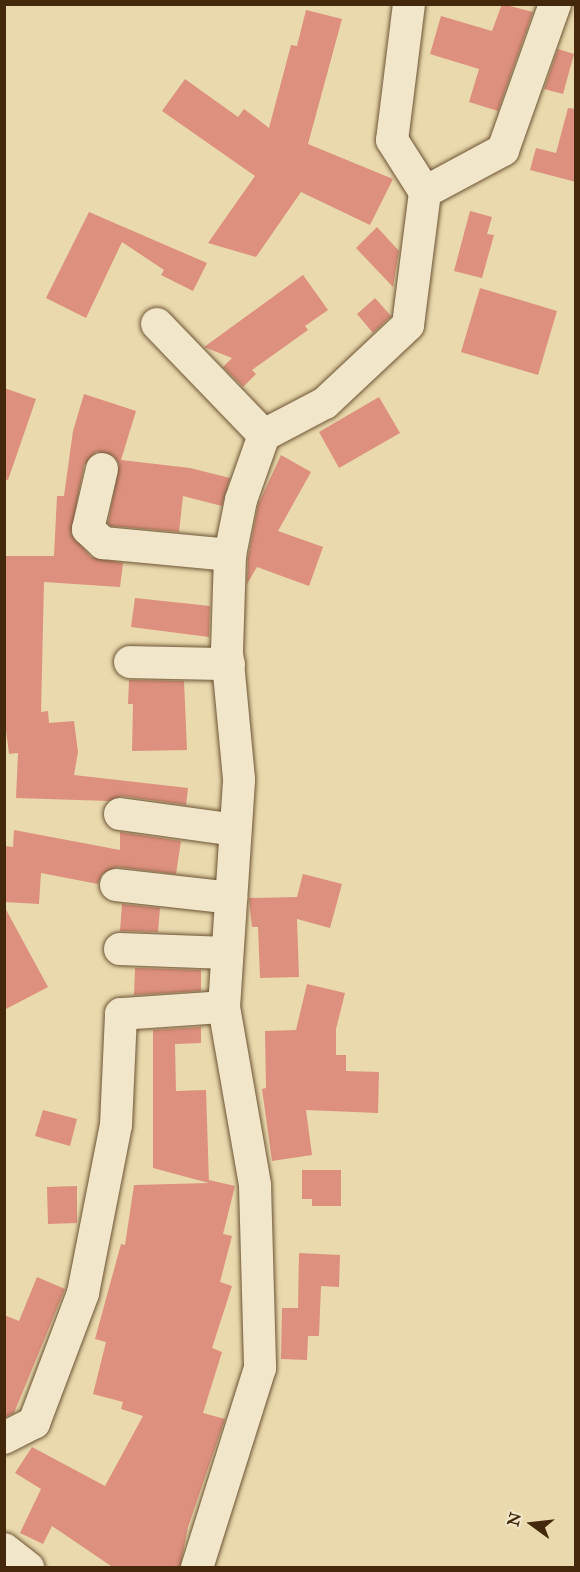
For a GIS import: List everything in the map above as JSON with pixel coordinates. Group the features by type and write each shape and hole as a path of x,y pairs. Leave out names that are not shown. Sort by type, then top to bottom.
{"street":[{"path":"197,1568 260,1368 255,1185 224,1007 239,778 229,664 230,555 241,500 264,435 325,403 408,325 425,192 392,140 409,4"},
{"path":"425,192 503,150 555,4"},
{"path":"157,324 264,435"},
{"path":"102,468 88,529 103,543 230,555"},
{"path":"130,662 229,664"},
{"path":"120,814 235,830"},
{"path":"116,885 231,898"},
{"path":"120,949 227,953"},
{"path":"4,1438 34,1422 83,1293 116,1125 121,1014 224,1007"},
{"path":"4,1549 28,1568"}],"building":[{"path":"502,4 533,12 498,111 469,102 479,69 430,54 441,16 492,31"},
{"path":"306,10 342,19 308,144 393,179 370,225 301,192 256,257 208,243 255,176 162,111 185,79 238,117 244,109 269,128 291,45 297,46"},
{"path":"558,49 574,54 563,94 544,89"},
{"path":"568,108 576,109 576,182 530,170 536,148 556,153"},
{"path":"470,211 492,217 487,234 494,235 482,278 454,271"},
{"path":"89,212 207,263 193,291 161,275 164,270 122,242 86,318 46,298"},
{"path":"377,227 399,251 393,287 356,248"},
{"path":"303,275 328,310 305,326 308,330 252,370 256,374 243,387 223,367 232,358 204,347"},
{"path":"480,288 557,311 538,375 461,352"},
{"path":"375,298 391,316 373,333 357,314"},
{"path":"4,388 36,399 8,480 4,479"},
{"path":"84,394 136,411 121,460 190,468 230,478 222,506 183,496 179,532 111,526 108,523 119,464 114,456 96,452 84,465 71,534 91,557 123,563 120,587 44,582 41,712 48,711 49,723 74,721 78,752 74,775 188,788 186,805 122,796 109,801 16,798 18,753 9,754 4,715 4,556 54,556 57,496 64,496 73,431"},
{"path":"379,397 400,433 339,468 319,432"},
{"path":"281,455 311,472 278,531 323,547 309,586 257,567 247,584 248,557 258,505"},
{"path":"135,598 210,606 209,637 131,627"},
{"path":"129,680 184,681 187,750 132,751 133,704 128,704"},
{"path":"14,830 120,850 120,832 181,841 176,874 117,867 102,874 98,884 41,873 39,904 4,902 4,846 13,847"},
{"path":"303,874 342,884 330,928 297,919 299,977 260,978 258,927 252,927 249,898 297,897"},
{"path":"122,904 160,908 158,932 120,931"},
{"path":"4,906 48,987 4,1010"},
{"path":"135,968 201,970 201,991 134,995"},
{"path":"307,984 345,993 336,1029 336,1055 346,1055 346,1071 379,1072 378,1113 306,1110 312,1155 272,1161 262,1089 266,1088 265,1031 296,1030"},
{"path":"201,1027 201,1043 175,1044 176,1091 206,1090 209,1183 153,1168 153,1030"},
{"path":"43,1110 77,1119 70,1146 35,1136"},
{"path":"302,1170 341,1170 341,1206 312,1206 312,1199 302,1199"},
{"path":"209,1180 235,1186 223,1234 232,1236 220,1282 232,1286 212,1348 222,1352 203,1413 225,1419 188,1527 180,1568 114,1568 52,1526 43,1544 20,1533 41,1489 15,1473 32,1447 105,1486 143,1416 121,1409 123,1402 93,1394 106,1342 95,1339 121,1244 125,1245 134,1185 209,1183"},
{"path":"77,1186 77,1223 48,1224 47,1187"},
{"path":"299,1253 340,1255 339,1287 321,1286 319,1336 308,1336 307,1360 281,1359 282,1308 298,1308"},
{"path":"37,1277 65,1289 14,1413 4,1418 4,1315 19,1321"}]}
